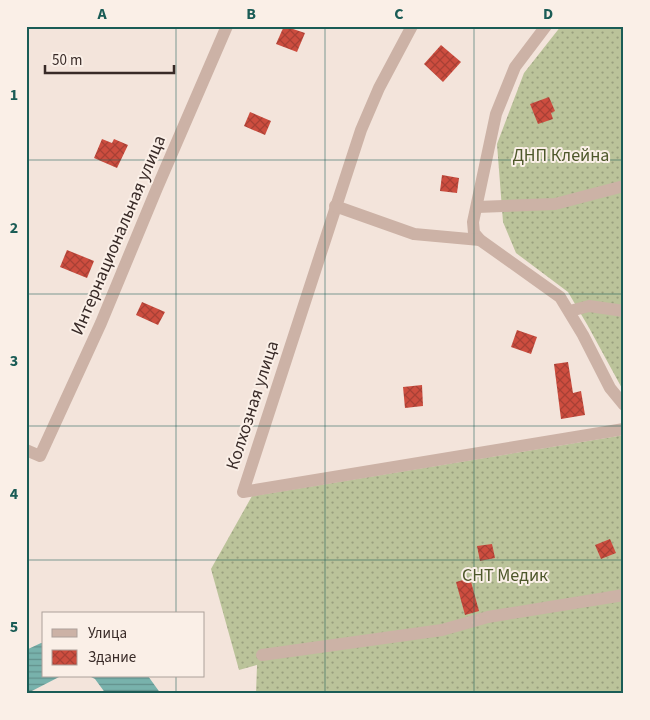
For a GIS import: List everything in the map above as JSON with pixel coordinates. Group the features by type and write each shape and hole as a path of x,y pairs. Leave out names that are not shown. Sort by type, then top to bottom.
{"street":[{"name":"Интернациональная улица","path":"26,450 40,456 101,323 156,188 227,26"},
{"name":"Колхозная улица","path":"412,26 379,88 361,130 243,492 624,429"},
{"path":"546,26 515,67 496,114 474,222 474,232 480,240 560,297 570,311 610,388 624,405"},
{"path":"477,207 555,204 624,186"},
{"path":"335,206 414,234 480,240"},
{"path":"570,311 589,306 624,311"},
{"path":"262,655 442,630 488,617 624,595"}],"green space":[{"name":"ДНП Клейна","path":"561,26 624,26 624,392 568,292 516,253 503,222 497,144 524,73"},
{"name":"СНТ Медик","path":"624,435 624,694 256,694 257,665 239,670 211,569 252,496"}],"water":[{"path":"42,643 42,678 57,678 26,694 26,650"},
{"path":"93,678 149,678 161,694 106,694"}],"building":[{"path":"284,26 305,33 297,52 276,44"},
{"path":"441,45 461,62 443,82 424,64"},
{"path":"549,97 555,111 551,113 553,119 538,124 530,104"},
{"path":"250,112 271,121 265,135 244,126"},
{"path":"102,139 112,143 114,139 128,145 117,168 94,158"},
{"path":"442,175 459,178 457,193 440,191"},
{"path":"67,250 94,261 87,278 60,267"},
{"path":"142,302 165,312 158,325 136,315"},
{"path":"517,330 537,337 531,354 511,347"},
{"path":"568,362 573,393 581,391 585,415 561,419 554,364"},
{"path":"422,385 423,406 405,408 403,387"},
{"path":"610,539 616,553 601,559 595,545"},
{"path":"492,544 495,558 480,561 477,546"},
{"path":"470,578 479,611 465,615 456,582"}]}
